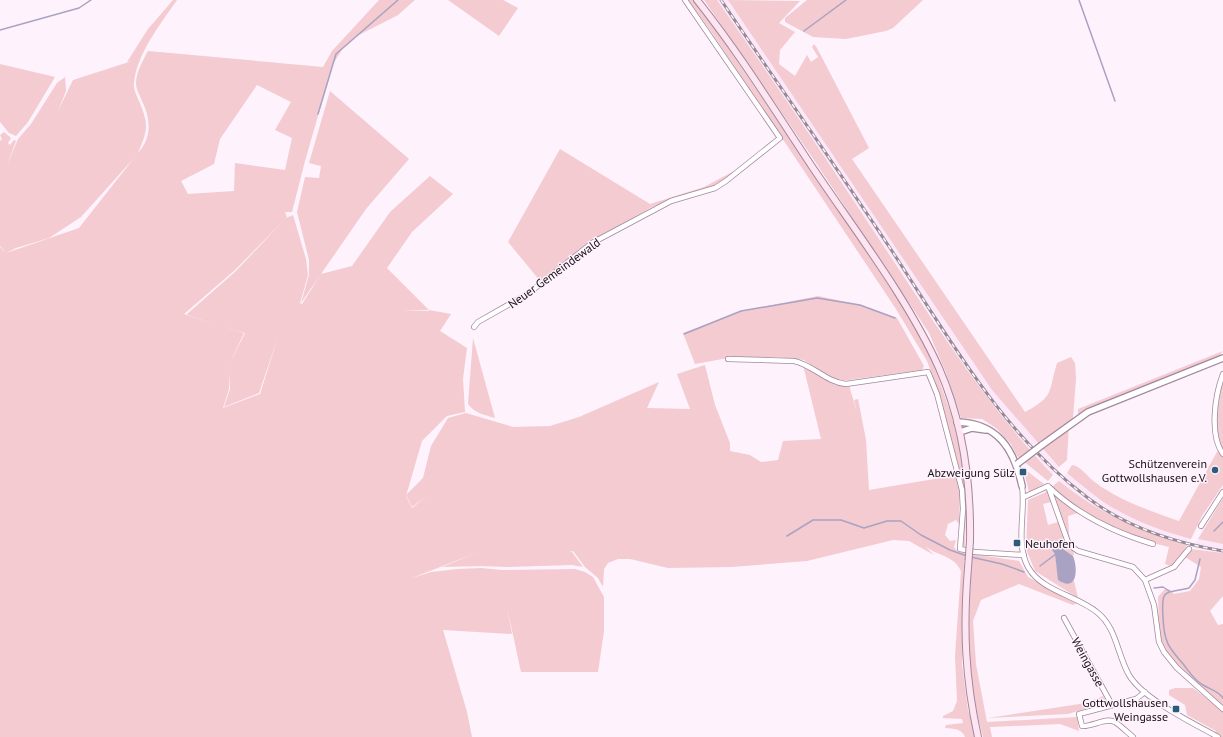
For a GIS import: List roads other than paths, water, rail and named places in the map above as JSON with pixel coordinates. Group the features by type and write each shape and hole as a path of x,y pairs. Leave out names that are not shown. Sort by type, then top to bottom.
{"main road":[{"path":"697,0 745,68 912,316 939,369 958,422 968,481 970,541 966,607 966,661 969,691 978,737"}],"street":[{"name":"Neuer Gemeindewald","path":"474,327 478,322 529,293 592,243 671,201 715,188 744,168 780,138 685,0"},
{"path":"1017,464 1088,412 1223,358"},
{"path":"728,359 794,361 805,363 838,383 846,384 928,372 939,402 962,490 963,509 960,549 975,552 1024,555"},
{"path":"1223,374 1219,384 1215,415 1216,438 1223,454"},
{"path":"958,422 982,425 992,430 998,435 1017,464 1024,497 1022,542 1027,565 1040,580 1092,609 1104,620 1115,638 1128,674 1138,687 1158,702 1218,737"},
{"path":"960,432 972,428 981,429 998,435"},
{"path":"1024,497 1048,486"},
{"path":"1048,486 1098,522 1128,536 1153,544"},
{"path":"1048,486 1069,545 1078,551 1133,568 1145,580 1154,605 1159,642 1164,652 1177,668 1223,709"},
{"path":"1201,526 1223,492"},
{"path":"1145,580 1174,567 1189,549"},
{"name":"Weingasse","path":"1064,618 1112,705"},
{"path":"1133,737 1114,722 1109,720 1087,727 1082,726 1078,714 1136,698 1145,692"}],"waterway":[{"path":"0,30 79,8 91,0"},
{"path":"318,114 336,54 398,0"},
{"path":"804,31 846,0"},
{"path":"1079,0 1115,101"},
{"path":"684,334 741,311 817,298 860,305 895,318"},
{"path":"787,536 813,520 841,520 864,528 887,521 901,521 921,535 950,550 967,556"},
{"path":"1214,531 1223,522"},
{"path":"1040,566 1056,554"},
{"path":"971,557 1002,564 1024,572"},
{"path":"1200,559 1195,580 1189,588 1170,592 1164,596 1164,633 1168,644 1192,676 1206,687 1221,695 1223,698"},
{"path":"1154,588 1163,587 1169,591"}],"railway":[{"path":"721,0 890,248 955,349 978,382 1029,444 1057,472 1088,498 1119,517 1135,525 1170,538 1205,548 1223,551"}],"place":[{"name":"Schützenverein Gottwollshausen e.V.","path":"1215,470"},
{"name":"Abzweigung Sülz","path":"1023,472"},
{"name":"Neuhofen","path":"1017,543"},
{"name":"Gottwollshausen Weingasse","path":"1176,709"}]}
